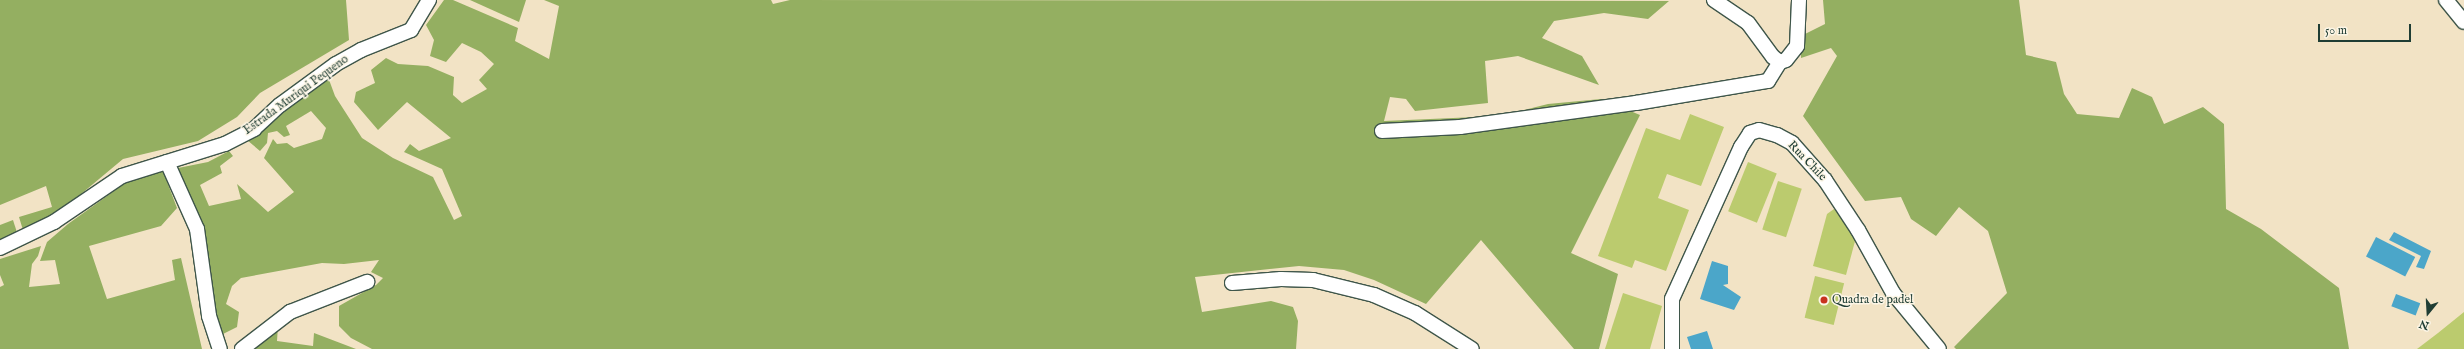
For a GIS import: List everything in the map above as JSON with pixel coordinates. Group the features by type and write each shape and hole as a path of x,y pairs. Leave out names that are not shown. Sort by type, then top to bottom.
{"street":[{"name":"Estrada Muriqui Pequeno","path":"0,248 54,222 122,176 225,144 254,129 280,105 336,64 361,50 411,30 429,0"},
{"path":"1714,0 1748,23 1773,57 1780,62"},
{"path":"1382,131 1460,127 1636,103 1768,81 1780,62 1786,60 1796,46 1799,0"},
{"path":"2446,0 2464,22"},
{"name":"Rua Chile","path":"1672,349 1672,299 1741,147 1750,133 1760,130 1777,134 1792,143 1825,180 1858,230 1892,293 1939,349"},
{"path":"167,162 197,228 209,316 220,349"},
{"path":"1232,283 1281,279 1313,280 1374,295 1415,313 1472,349"},
{"path":"242,349 290,312 367,282"}],"green space":[{"path":"0,0 346,0 349,40 260,93 237,117 198,141 123,159 26,240 19,217 52,207 46,186 0,205"},
{"path":"444,0 453,0 518,28 515,41 549,59 559,6 544,0 771,0 773,4 790,0 1669,1 1648,19 1604,13 1554,21 1542,38 1582,56 1599,85 1518,56 1485,61 1488,103 1415,111 1406,99 1390,97 1384,121 1499,116 1548,104 1601,99 1640,115 1571,253 1618,274 1599,349 1574,349 1481,240 1426,304 1374,280 1344,270 1299,266 1195,277 1202,312 1271,301 1293,307 1298,321 1296,349 372,349 351,338 339,326 339,306 376,285 383,278 371,272 379,260 344,264 322,263 241,278 232,286 226,304 239,312 237,327 221,335 200,235 173,169 208,162 229,151 233,156 220,166 222,173 200,185 209,206 241,199 237,184 268,212 294,192 264,158 273,139 277,144 287,143 294,148 322,139 326,128 311,111 286,126 290,135 284,137 277,131 268,133 267,143 260,151 247,140 296,96 328,77 335,96 362,138 393,158 433,177 454,220 462,216 442,169 404,152 410,144 419,151 451,138 407,102 378,130 354,102 356,92 375,83 371,70 386,58 398,64 428,66 454,77 453,95 462,103 487,89 479,80 494,64 481,52 462,43 446,62 430,56 434,40 426,25"},
{"path":"470,0 526,0 519,22"},
{"path":"1823,0 2019,0 2026,55 2056,62 2064,94 2077,114 2119,118 2132,88 2152,97 2164,124 2203,107 2224,124 2226,209 2261,229 2339,288 2349,349 1956,349 1954,347 2007,293 1988,231 1959,207 1936,236 1911,219 1901,197 1865,201 1803,116 1837,56 1831,48 1801,58 1801,36 1825,24"},
{"path":"1690,114 1724,127 1701,186 1667,174 1658,198 1689,210 1666,271 1635,260 1632,268 1598,256 1646,128 1680,140"},
{"path":"1748,162 1777,174 1757,223 1728,211"},
{"path":"163,171 177,208 161,226 89,246 107,299 175,280 172,260 181,258 202,349 0,349 0,287 4,285 0,275 0,259 41,246 38,256 32,264 29,287 60,284 55,260 40,261 47,242 68,224 128,181"},
{"path":"1778,181 1802,189 1786,237 1762,230"},
{"path":"1834,209 1858,230 1846,275 1813,266 1827,214"},
{"path":"13,220 20,242 0,248 0,225"},
{"name":"Quadra de padel","path":"1815,276 1844,283 1834,325 1805,318"},
{"path":"1623,293 1662,306 1650,349 1605,349"},
{"path":"2464,312 2464,349 2417,349 2438,333"},
{"path":"278,326 277,341 313,346 314,333 356,349 241,349"}],"water":[{"path":"2394,232 2431,251 2424,269 2416,267 2421,256 2389,240"},
{"path":"2376,237 2415,257 2405,277 2366,257"},
{"path":"1712,261 1728,266 1728,284 1723,285 1741,297 1734,310 1700,299"},
{"path":"2396,294 2420,303 2416,315 2391,306"},
{"path":"1707,331 1713,349 1691,349 1687,337"}],"place":[{"name":"Quadra de padel","path":"1824,300"}]}
